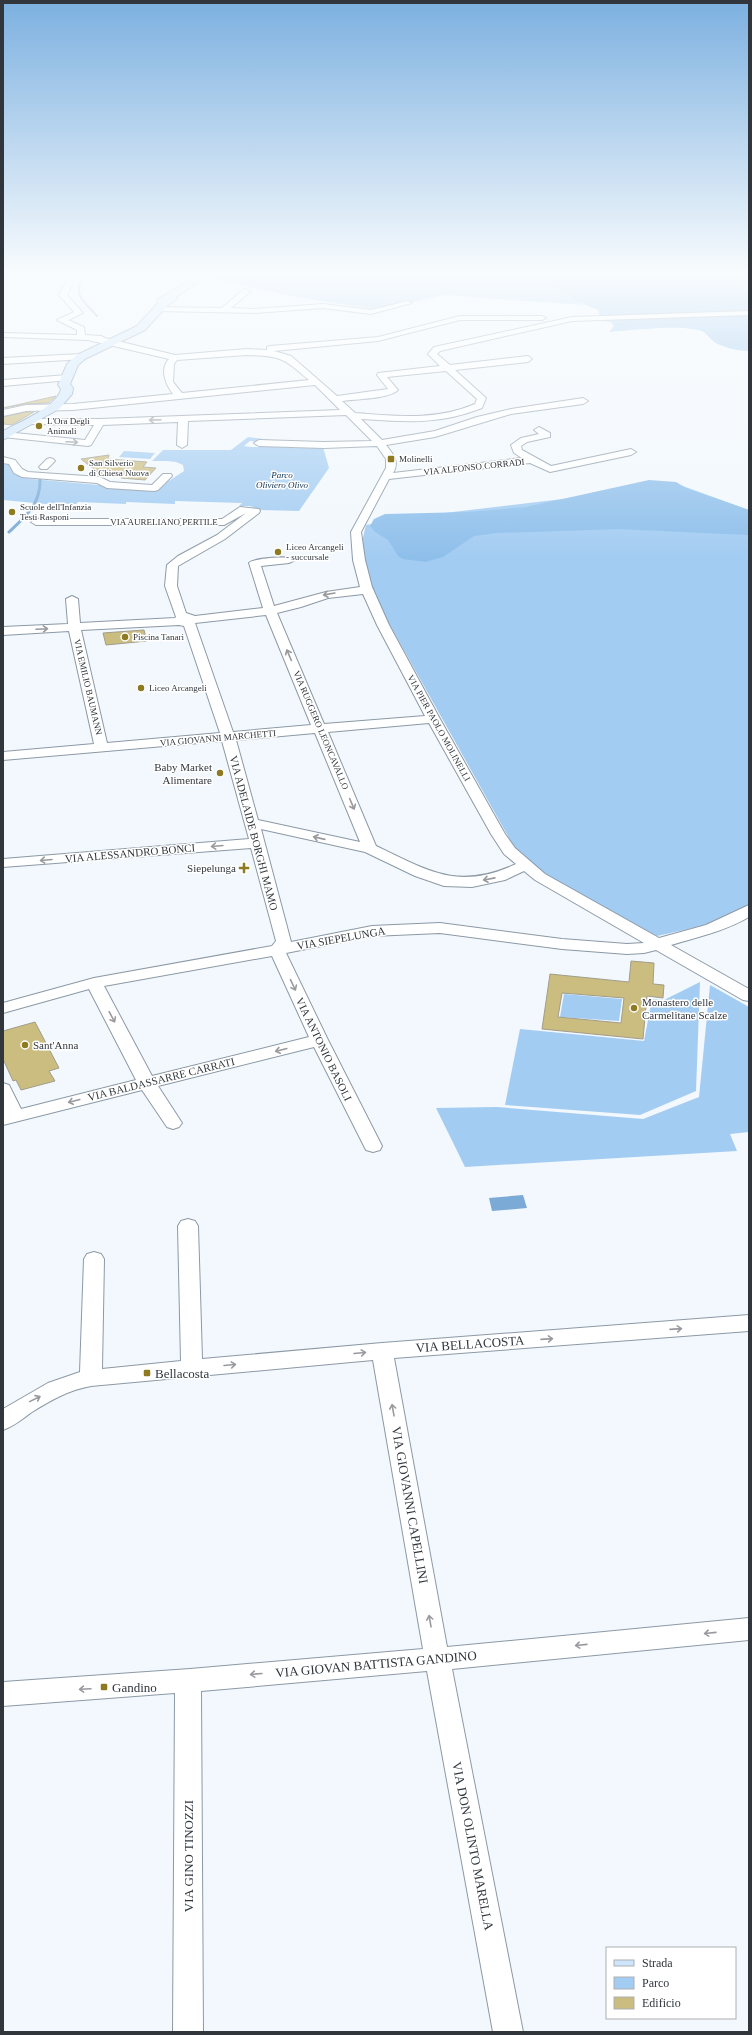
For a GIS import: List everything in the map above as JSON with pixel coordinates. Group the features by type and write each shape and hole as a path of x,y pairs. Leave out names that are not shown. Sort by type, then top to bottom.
{"main road":[{"path":"4,432 18,428 30,422 58,403 67,391 66,382 71,368"}],"street":[{"path":"170,368 169,382 179,396"},
{"name":"VIA PIER PAOLO MOLINELLI","path":"301,368 379,442 391,459 391,468 361,520 356,532 359,560 367,590 433,718 498,834 509,850 540,877 749,996"},
{"path":"30,422 100,422 350,414 418,420 466,413 479,406 482,398 447,368 381,375 394,390 385,393 334,399"},
{"path":"3,382 66,382"},
{"path":"3,413 58,403 73,407 317,382"},
{"path":"259,443 290,446 379,442 434,435 485,417 518,410 583,401"},
{"path":"466,413 485,417"},
{"path":"182,445 183,419"},
{"path":"4,432 88,443 100,422"},
{"path":"531,460 518,451 516,445 524,440 547,435 539,430"},
{"name":"VIA ALFONSO CORRADI","path":"385,477 531,460 550,469 631,452"},
{"path":"7,461 28,464 47,464 31,477"},
{"path":"7,461 18,471 31,477 100,480 107,485 149,488 156,487 167,476"},
{"name":"VIA AURELIANO PERTILE","path":"36,522 224,522 244,509 254,510 221,537 182,558 173,565 172,586 181,615 186,620"},
{"name":"VIA RUGGERO LEONCAVALLO","path":"290,560 256,563 270,611 370,849"},
{"path":"3,631 186,620 270,611 297,605 326,595 367,590"},
{"name":"VIA EMILIO BAUMANN","path":"72,599 74,627 102,747"},
{"name":"VIA ADELAIDE BORGHI MAMO","path":"186,620 228,736 243,797 284,941 277,950"},
{"name":"VIA GIOVANNI MARCHETTI","path":"3,756 228,736 321,730 433,718"},
{"path":"251,823 370,849 420,873 444,880 472,882 500,877 526,865"},
{"name":"VIA ALESSANDRO BONCI","path":"3,863 256,842"},
{"name":"VIA SIEPELUNGA","path":"3,1008 94,983 277,950 372,931 395,928 455,930 562,944 616,948 644,948 659,945 734,919 749,910"},
{"name":"VIA ANTONIO BASOLI","path":"277,950 319,1040 373,1146"},
{"path":"94,983 147,1083 173,1123"},
{"name":"VIA BALDASSARRE CARRATI","path":"9,1118 319,1040"},
{"path":"3,1089 9,1118"},
{"path":"188,1226 192,1368"},
{"path":"90,1378 94,1259"},
{"name":"VIA BELLACOSTA","path":"3,1421 31,1401 81,1379 382,1351 749,1323"},
{"name":"VIA GIOVANNI CAPELLINI","path":"382,1351 437,1659"},
{"name":"VIA GIOVAN BATTISTA GANDINO","path":"3,1694 437,1659 749,1629"},
{"name":"VIA DON OLINTO MARELLA","path":"437,1659 508,2032"},
{"name":"VIA GINO TINOZZI","path":"188,1680 188,2032"}],"green space":[{"name":"Parco Oliviero Olivo","path":"248,437 300,444 259,440 257,442 250,441 244,446 323,447 329,468 299,511 261,510 250,506 239,506 242,503 175,501 175,504 78,502 76,504 46,504 3,500 3,464 6,462 10,463 20,476 32,479 155,490 184,471 183,465 176,462 152,461 163,450 231,450"},
{"path":"124,451 155,453 150,459 119,457"},
{"path":"680,485 749,510 749,904 739,911 716,921 657,936 600,908 563,886 514,847 372,593 360,550 366,525 411,517"},
{"path":"700,982 696,1091 640,1115 505,1105 520,1029 644,1041 652,999 664,1000"},
{"path":"710,985 749,1007 749,1132 730,1134 737,1151 465,1167 436,1108 497,1107 643,1119 699,1097"},
{"path":"564,994 622,999 619,1021 560,1017"}],"shaded area":[{"path":"649,480 676,482 686,488 749,510 749,535 619,529 497,533 474,536 443,557 425,562 403,559 398,556 388,540 375,532 370,526 374,519 385,514 468,512 526,507"},
{"path":"523,1195 527,1208 492,1211 489,1198"}],"building":[{"path":"56,396 48,403 26,404 3,408"},
{"path":"26,412 34,412 12,425 3,424 3,417"},
{"name":"San Silverio di Chiesa Nuova","path":"109,455 108,459 147,462 143,467 156,468 145,480 121,478 122,476 100,474 81,459"},
{"name":"Piscina Tanari","path":"144,630 147,641 106,645 103,633"},
{"name":"Monastero delle Carmelitane Scalze","path":"631,961 654,963 653,984 664,985 663,998 647,996 643,1039 542,1029 550,974 629,982","holes":["562,993 624,998 621,1023 558,1017"]},
{"name":"Sant'Anna","path":"35,1022 59,1068 49,1071 55,1081 21,1090 16,1080 13,1081 3,1059 3,1031"}],"waterway":[{"path":"9,532 27,515 35,503 40,488 40,479"}],"place":[{"name":"L'Ora Degli Animali","path":"39,426"},
{"name":"Molinelli","path":"391,459"},
{"name":"San Silverio di Chiesa Nuova","path":"81,468"},
{"name":"Scuole dell'Infanzia Testi Rasponi","path":"12,512"},
{"name":"Liceo Arcangeli - succursale","path":"278,552"},
{"name":"Piscina Tanari","path":"125,637"},
{"name":"Liceo Arcangeli","path":"141,688"},
{"name":"Baby Market Alimentare","path":"220,773"},
{"name":"Siepelunga","path":"244,868"},
{"name":"Monastero delle Carmelitane Scalze","path":"634,1008"},
{"name":"Sant'Anna","path":"25,1045"},
{"name":"Bellacosta","path":"147,1373"},
{"name":"Gandino","path":"104,1687"}]}
